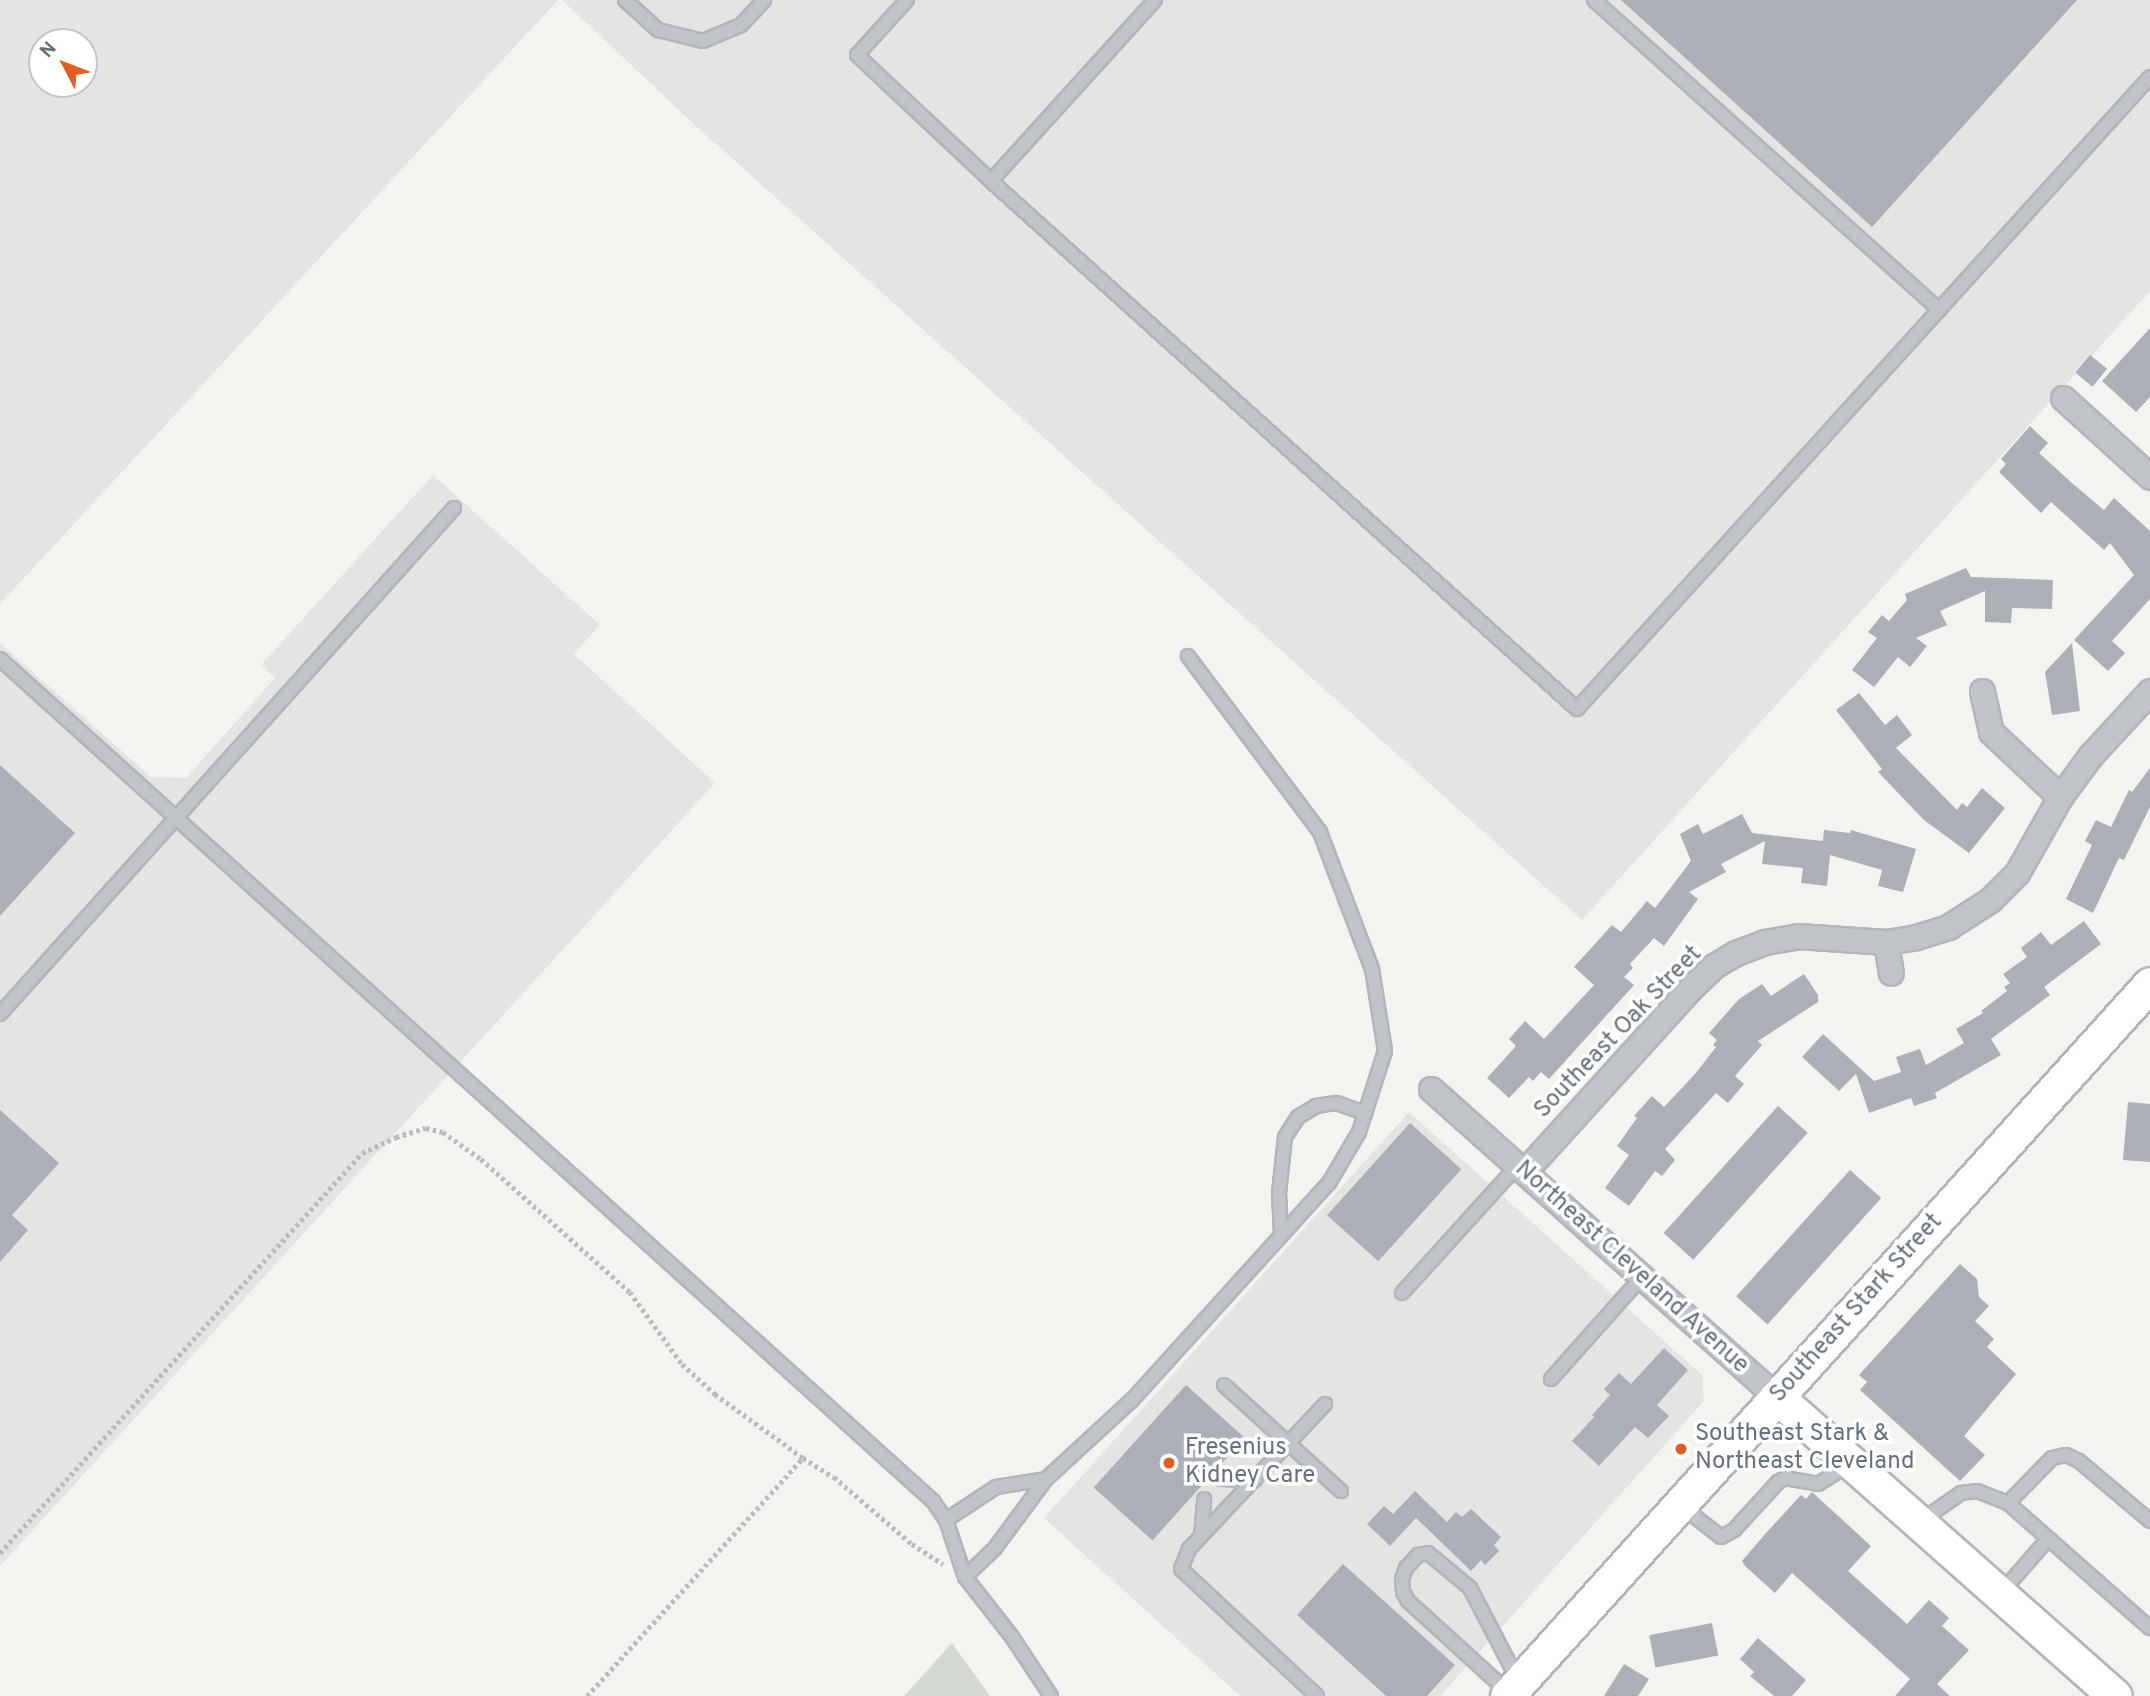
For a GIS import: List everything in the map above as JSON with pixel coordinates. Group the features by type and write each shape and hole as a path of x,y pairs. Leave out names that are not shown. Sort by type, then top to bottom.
{"main road":[{"name":"Southeast Stark Street","path":"1511,1691 2150,984"},
{"name":"Northeast Cleveland Avenue","path":"1777,1397 2115,1696"}],"street":[{"path":"2063,398 2150,477"},
{"path":"1982,691 1991,732 2060,797"},
{"name":"Southeast Oak Street","path":"1520,1169 1714,966 1765,942 1798,936 1886,942 1916,937 1948,927 1990,900 2017,873 2060,797 2091,755 2150,691"},
{"path":"1886,942 1891,972"},
{"name":"Northeast Cleveland Avenue","path":"1430,1089 1777,1397"}],"lane":[{"path":"625,0 657,30 703,41 741,26 764,0"},
{"path":"906,0 857,55 991,181 1577,709 2150,77"},
{"path":"991,181 1155,0"},
{"path":"1594,0 1939,310"},
{"path":"0,1014 179,818 454,508"},
{"path":"965,1577 995,1548 1046,1479 1132,1400 1329,1183 1359,1132 1385,1051 1372,969 1321,832 1188,656"},
{"path":"0,659 933,1501 946,1520 965,1577 1012,1637 1051,1696"},
{"path":"1281,1234 1279,1193 1284,1137 1298,1117 1316,1106 1336,1103 1365,1114"},
{"path":"1402,1293 1520,1169"},
{"path":"1551,1379 1642,1277"},
{"path":"1224,1385 1341,1491"},
{"path":"1317,1696 1181,1569 1189,1549 1325,1404"},
{"path":"2008,1503 2052,1458 2066,1455 2079,1461 2150,1521"},
{"path":"1680,1504 1721,1537 1734,1530 1778,1482 1785,1478 1818,1484 1851,1463"},
{"path":"946,1520 996,1487 1046,1479"},
{"path":"1222,1479 1255,1480"},
{"path":"1919,1523 1961,1493 1977,1491 2008,1503 2150,1628"},
{"path":"1201,1536 1204,1499"},
{"path":"2000,1594 2048,1539"},
{"path":"1427,1553 1470,1588 1511,1691 1408,1601 1403,1592 1402,1579 1406,1568 1418,1555 1427,1553"}],"path":[{"path":"0,1553 362,1153 396,1137 426,1128 443,1132 481,1159 630,1292 682,1364 698,1379 803,1458 834,1477 912,1544 965,1577"},
{"path":"587,1696 803,1458"}],"shaded area":[{"path":"0,0 558,0 0,604"},
{"path":"562,0 2150,0 2150,291 1582,920 697,127"},
{"path":"433,475 600,625 574,654 715,783 0,1566 0,643 151,777 186,778 275,678 261,665"},
{"path":"1409,1112 1702,1375 1704,1401 1440,1696 1240,1696 1044,1518"},
{"path":"952,1643 990,1696 904,1696"}],"building":[{"path":"1621,0 2077,0 1872,227"},
{"path":"2150,328 2150,397 2136,412 2102,381"},
{"path":"2090,355 2107,369 2093,387 2076,373"},
{"path":"2030,426 2048,443 2039,453 2072,483 2104,510 2114,498 2150,531 2150,599 2112,641 2125,653 2108,671 2074,640 2134,575 2110,543 2104,550 2051,502 2041,513 1999,472 2006,464 2001,459"},
{"path":"1966,568 1971,577 2053,580 2052,609 2012,608 2011,623 1985,622 1985,591 1940,611 1947,625 1916,638 1927,646 1910,667 1898,657 1874,687 1852,670 1877,638 1868,632 1882,615 1889,621 1907,600 1905,594"},
{"path":"2072,643 2080,711 2052,715 2045,672"},
{"path":"1859,693 1885,725 1897,715 1912,735 1896,748 1957,810 1962,803 1967,807 1982,788 2005,808 1969,853 1924,820 1878,772 1882,769 1836,710"},
{"path":"0,765 75,833 0,916"},
{"path":"2150,768 2150,807 2124,860 2119,858 2093,913 2066,899 2092,845 2085,841 2096,820 2111,827 2129,790 2132,792"},
{"path":"1742,814 1752,833 1823,841 1824,830 1850,833 1851,830 1916,849 1903,892 1878,886 1882,870 1830,855 1827,886 1801,883 1803,868 1762,864 1765,841 1721,864 1726,872 1689,892 1698,899 1664,946 1654,938 1630,964 1633,968 1624,977 1634,985 1549,1079 1541,1072 1533,1081 1529,1077 1509,1098 1487,1078 1516,1046 1509,1039 1525,1021 1544,1039 1594,985 1574,967 1612,925 1621,932 1647,901 1655,908 1691,861 1680,834 1698,824 1703,834"},
{"path":"2084,921 2101,944 2044,987 2050,995 1991,1039 2001,1055 1935,1093 1937,1098 1914,1106 1911,1098 1869,1113 1856,1074 1839,1091 1802,1057 1823,1034 1874,1081 1901,1072 1896,1057 1920,1049 1926,1065 1964,1043 1956,1029 1983,1013 1981,1011 2007,991 2004,987 2010,983 2003,974 2027,957 2021,948 2041,932 2051,945"},
{"path":"1804,974 1818,995 1818,1002 1758,1041 1762,1045 1735,1076 1744,1084 1728,1103 1716,1093 1665,1149 1675,1160 1662,1176 1655,1171 1629,1206 1605,1188 1629,1155 1617,1146 1637,1118 1634,1116 1652,1096 1664,1107 1695,1074 1716,1047 1713,1045 1717,1040 1709,1033 1739,999 1762,984 1771,996"},
{"path":"2128,1102 2150,1104 2150,1162 2123,1160"},
{"path":"1778,1106 1808,1133 1693,1260 1664,1233"},
{"path":"0,1110 59,1163 12,1215 28,1230 0,1262"},
{"path":"1410,1123 1461,1169 1378,1261 1327,1215"},
{"path":"1850,1170 1881,1198 1767,1324 1736,1296"},
{"path":"1960,1264 1977,1279 1979,1297 1989,1306 1975,1321 1994,1339 1987,1347 2016,1374 1964,1436 1985,1455 1960,1481 1860,1390 1867,1382 1859,1375"},
{"path":"1664,1348 1688,1370 1657,1405 1669,1416 1648,1438 1635,1427 1599,1466 1572,1441 1610,1395 1604,1389 1619,1373 1631,1384"},
{"name":"Fresenius Kidney Care","path":"1186,1385 1245,1438 1152,1540 1094,1488"},
{"path":"1415,1491 1447,1522 1456,1512 1462,1517 1471,1509 1501,1537 1494,1545 1499,1551 1485,1565 1481,1560 1471,1571 1416,1518 1390,1546 1367,1524 1384,1506 1393,1514"},
{"path":"1812,1492 1871,1546 1848,1571 1907,1624 1929,1600 1949,1618 1942,1626 1969,1650 1937,1684 1950,1696 1895,1696 1910,1679 1792,1573 1775,1593 1745,1566 1742,1561 1766,1533 1801,1495 1806,1499"},
{"path":"1343,1564 1455,1665 1427,1696 1386,1696 1297,1615"},
{"path":"1712,1623 1718,1655 1655,1668 1649,1635"},
{"path":"1758,1638 1806,1680 1792,1696 1774,1696 1750,1676 1754,1672 1740,1659"},
{"path":"1624,1664 1649,1679 1638,1696 1604,1696"}],"place":[{"name":"Southeast Stark & Northeast Cleveland","path":"1681,1449"},
{"name":"Fresenius Kidney Care","path":"1169,1463"}]}
